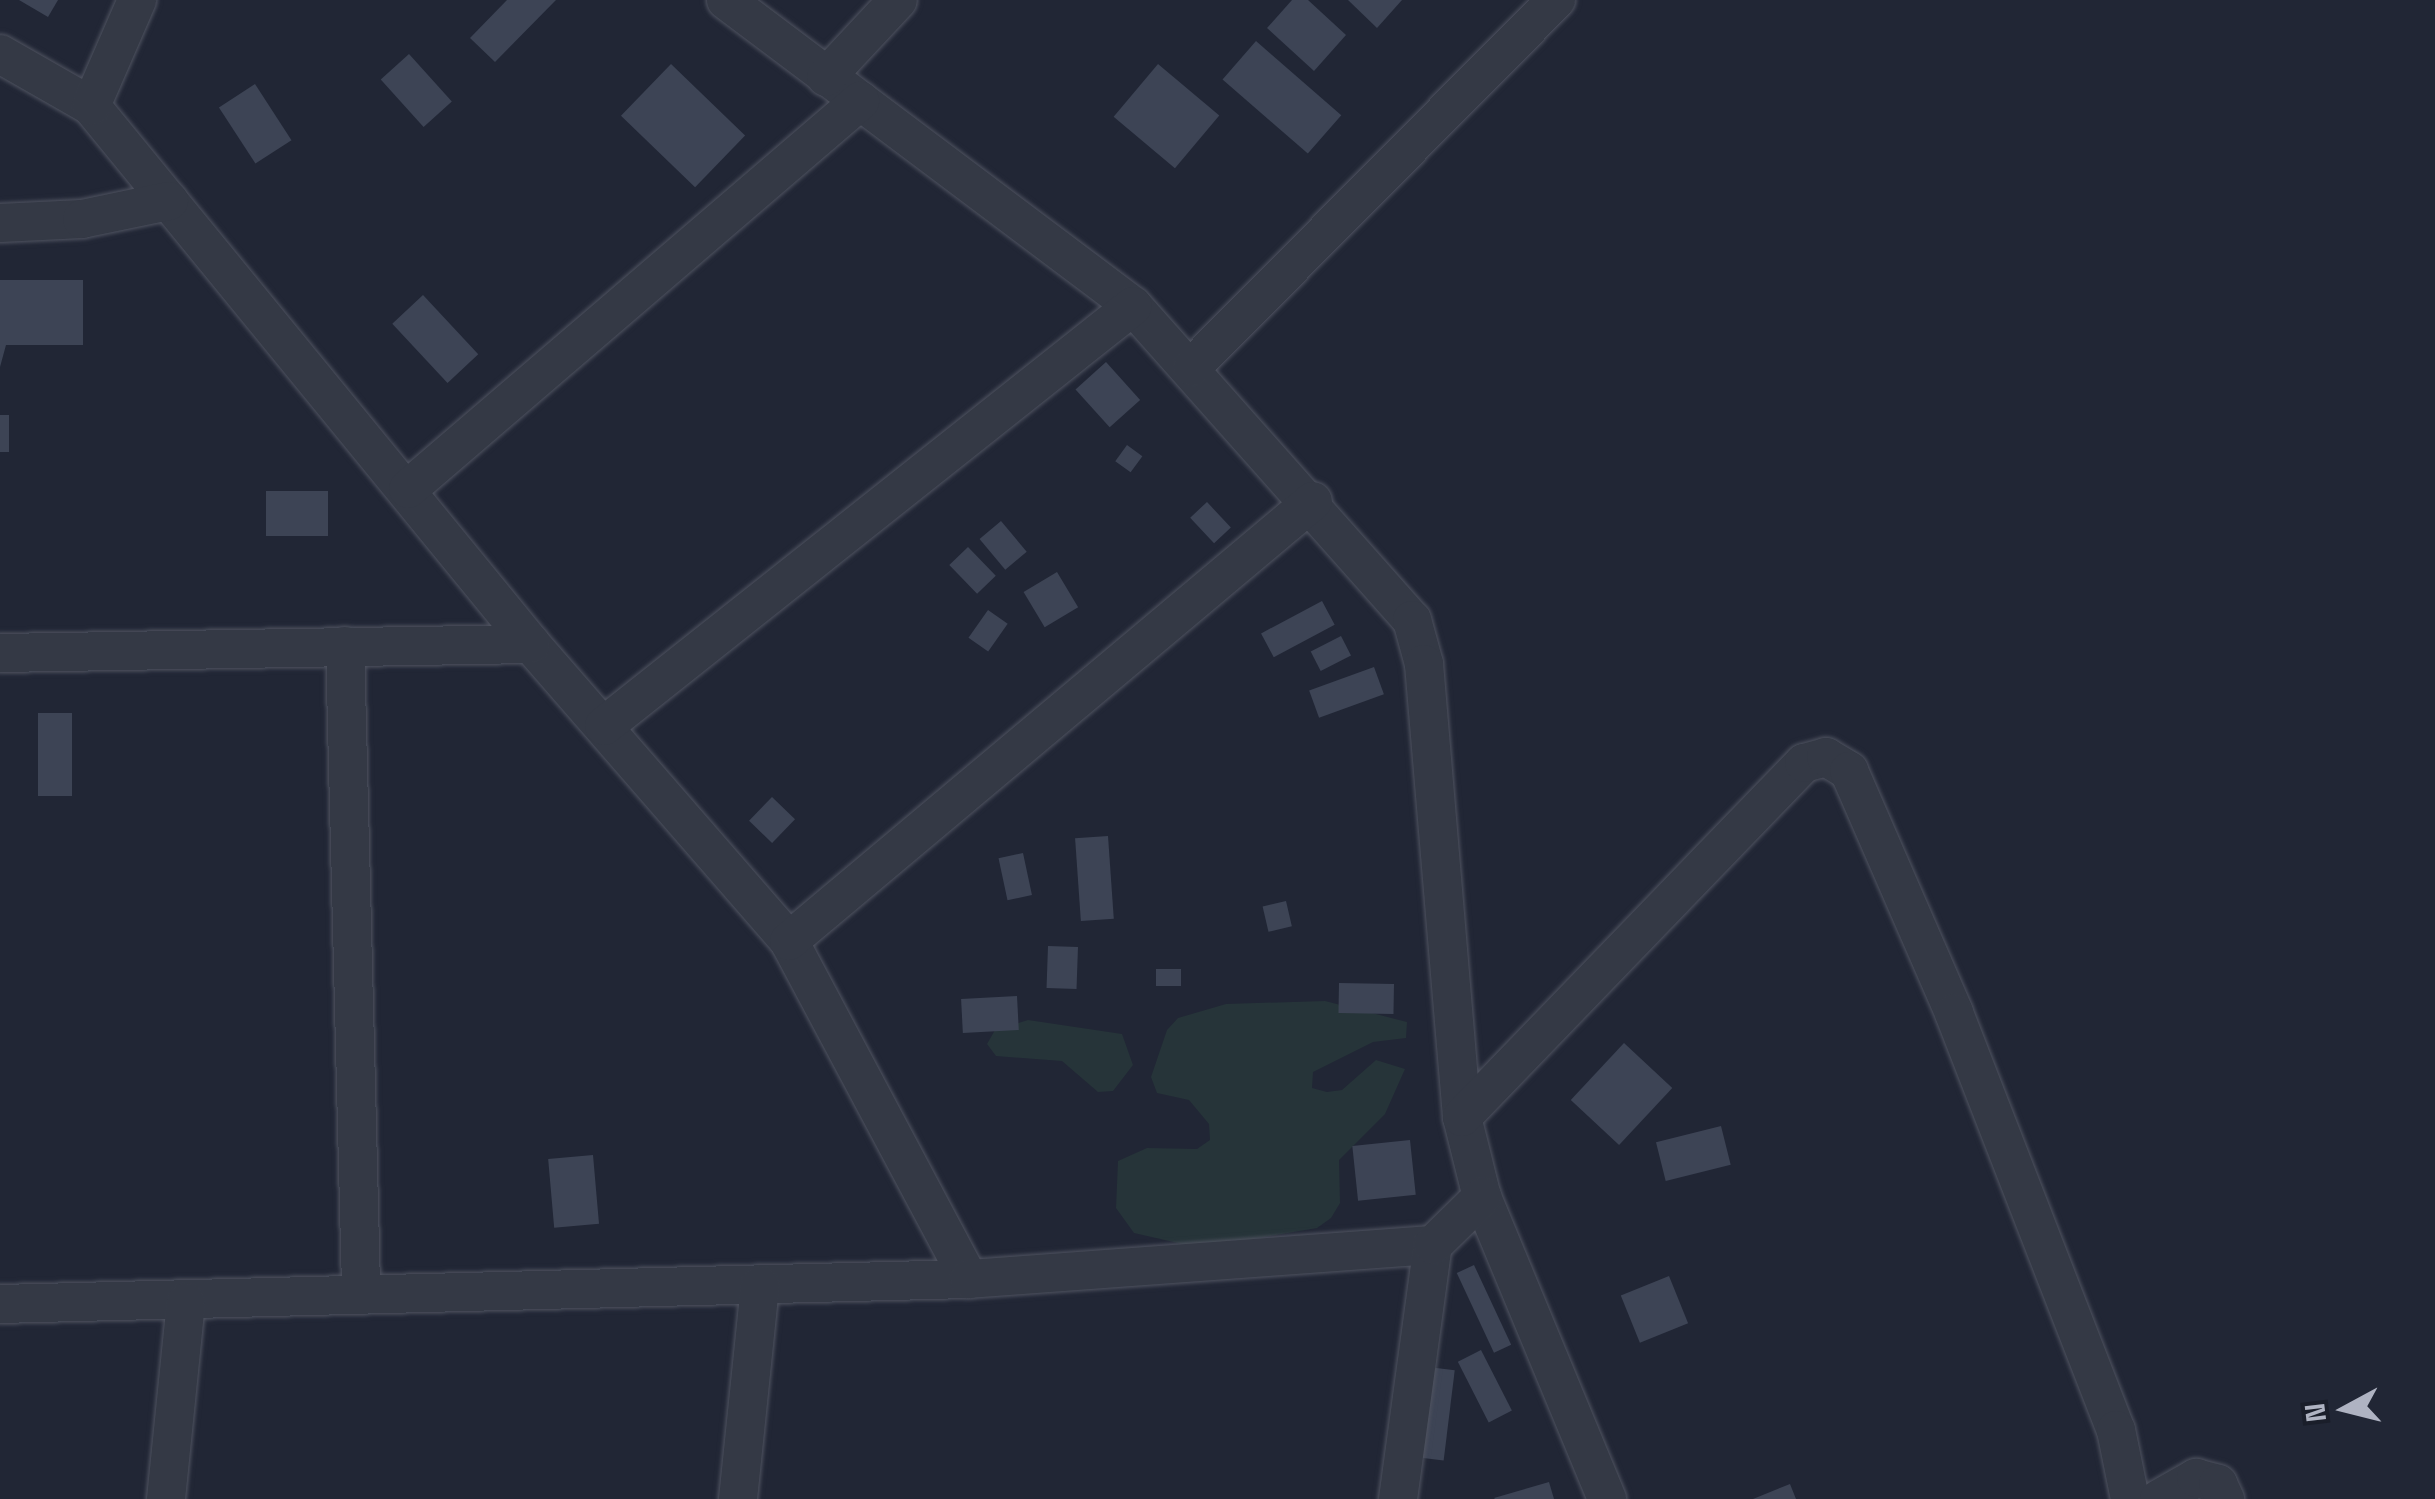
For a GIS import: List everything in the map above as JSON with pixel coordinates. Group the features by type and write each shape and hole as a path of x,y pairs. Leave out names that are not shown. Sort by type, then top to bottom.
{"street":[{"path":"91,106 137,0"},
{"path":"726,0 1133,306 1313,502 1412,620 1424,664 1462,1116 1482,1197 1607,1499"},
{"path":"826,78 898,0"},
{"path":"1192,368 1556,0"},
{"path":"0,54 91,106 408,489 530,644 789,941 969,1279"},
{"path":"408,489 860,101"},
{"path":"0,223 82,219 170,201"},
{"path":"604,726 1133,306"},
{"path":"789,941 1313,502"},
{"path":"0,653 530,644"},
{"path":"345,646 361,1289"},
{"path":"1462,1116 1804,763 1826,758 1849,771 1954,1013 2116,1430 2130,1499"},
{"path":"1398,1499 1433,1245 1482,1197"},
{"path":"0,1304 186,1302 361,1289 760,1286 969,1279 1433,1245"},
{"path":"738,1499 760,1286"},
{"path":"166,1499 186,1302"},
{"path":"2159,1499 2196,1478 2218,1484 2224,1499"}],"shaded area":[{"path":"1325,1001 1407,1022 1406,1038 1373,1042 1313,1072 1312,1088 1327,1092 1342,1090 1376,1060 1405,1069 1385,1114 1339,1160 1340,1203 1331,1218 1317,1228 1200,1248 1134,1233 1116,1208 1118,1161 1147,1148 1197,1149 1210,1140 1209,1124 1189,1100 1157,1093 1151,1077 1167,1030 1178,1018 1226,1004"},
{"path":"1028,1020 1122,1034 1133,1065 1113,1091 1098,1092 1062,1061 996,1056 987,1044 995,1030"}],"building":[{"path":"19,0 58,0 48,17"},
{"path":"507,0 556,0 495,62 470,38"},
{"path":"1292,0 1308,0 1346,35 1314,71 1267,28"},
{"path":"1348,0 1402,0 1377,28"},
{"path":"1256,41 1341,115 1308,154 1223,79"},
{"path":"409,54 452,102 424,127 381,79"},
{"path":"671,64 745,136 695,187 621,116"},
{"path":"1158,64 1219,115 1175,168 1114,117"},
{"path":"255,84 291,140 255,164 219,107"},
{"path":"0,280 83,280 83,345 6,345 0,367"},
{"path":"423,295 478,354 448,383 392,324"},
{"path":"1106,362 1140,400 1110,427 1076,389"},
{"path":"0,415 9,415 9,452 0,452"},
{"path":"1127,445 1142,456 1131,472 1115,461"},
{"path":"266,491 328,491 328,536 266,536"},
{"path":"1207,502 1231,528 1214,543 1190,518"},
{"path":"1001,521 1027,552 1005,570 980,539"},
{"path":"968,547 996,576 977,594 949,565"},
{"path":"1057,572 1078,607 1045,627 1024,592"},
{"path":"1322,601 1335,625 1274,657 1261,633"},
{"path":"988,610 1008,624 988,652 968,638"},
{"path":"1341,636 1351,656 1321,671 1311,651"},
{"path":"1374,667 1384,694 1319,718 1309,691"},
{"path":"38,713 72,713 72,796 38,796"},
{"path":"772,797 795,819 772,843 749,821"},
{"path":"1108,836 1114,919 1081,921 1075,838"},
{"path":"1023,853 1032,895 1007,900 999,858"},
{"path":"1286,901 1292,926 1268,932 1263,906"},
{"path":"1048,946 1078,947 1077,989 1047,988"},
{"path":"1156,969 1181,969 1181,986 1156,986"},
{"path":"1339,983 1394,984 1393,1014 1338,1013"},
{"path":"1017,996 1019,1030 963,1033 961,999"},
{"path":"1624,1043 1672,1088 1619,1145 1571,1100"},
{"path":"1721,1126 1731,1165 1666,1181 1656,1142"},
{"path":"1410,1140 1416,1195 1358,1201 1352,1146"},
{"path":"593,1155 599,1224 554,1228 548,1159"},
{"path":"1474,1265 1511,1345 1494,1353 1457,1273"},
{"path":"1669,1276 1688,1323 1640,1343 1621,1295"},
{"path":"1481,1350 1512,1411 1489,1422 1458,1362"},
{"path":"1420,1366 1455,1370 1444,1461 1409,1456"},
{"path":"1549,1482 1554,1499 1494,1498"},
{"path":"1790,1484 1796,1499 1753,1499"}]}
